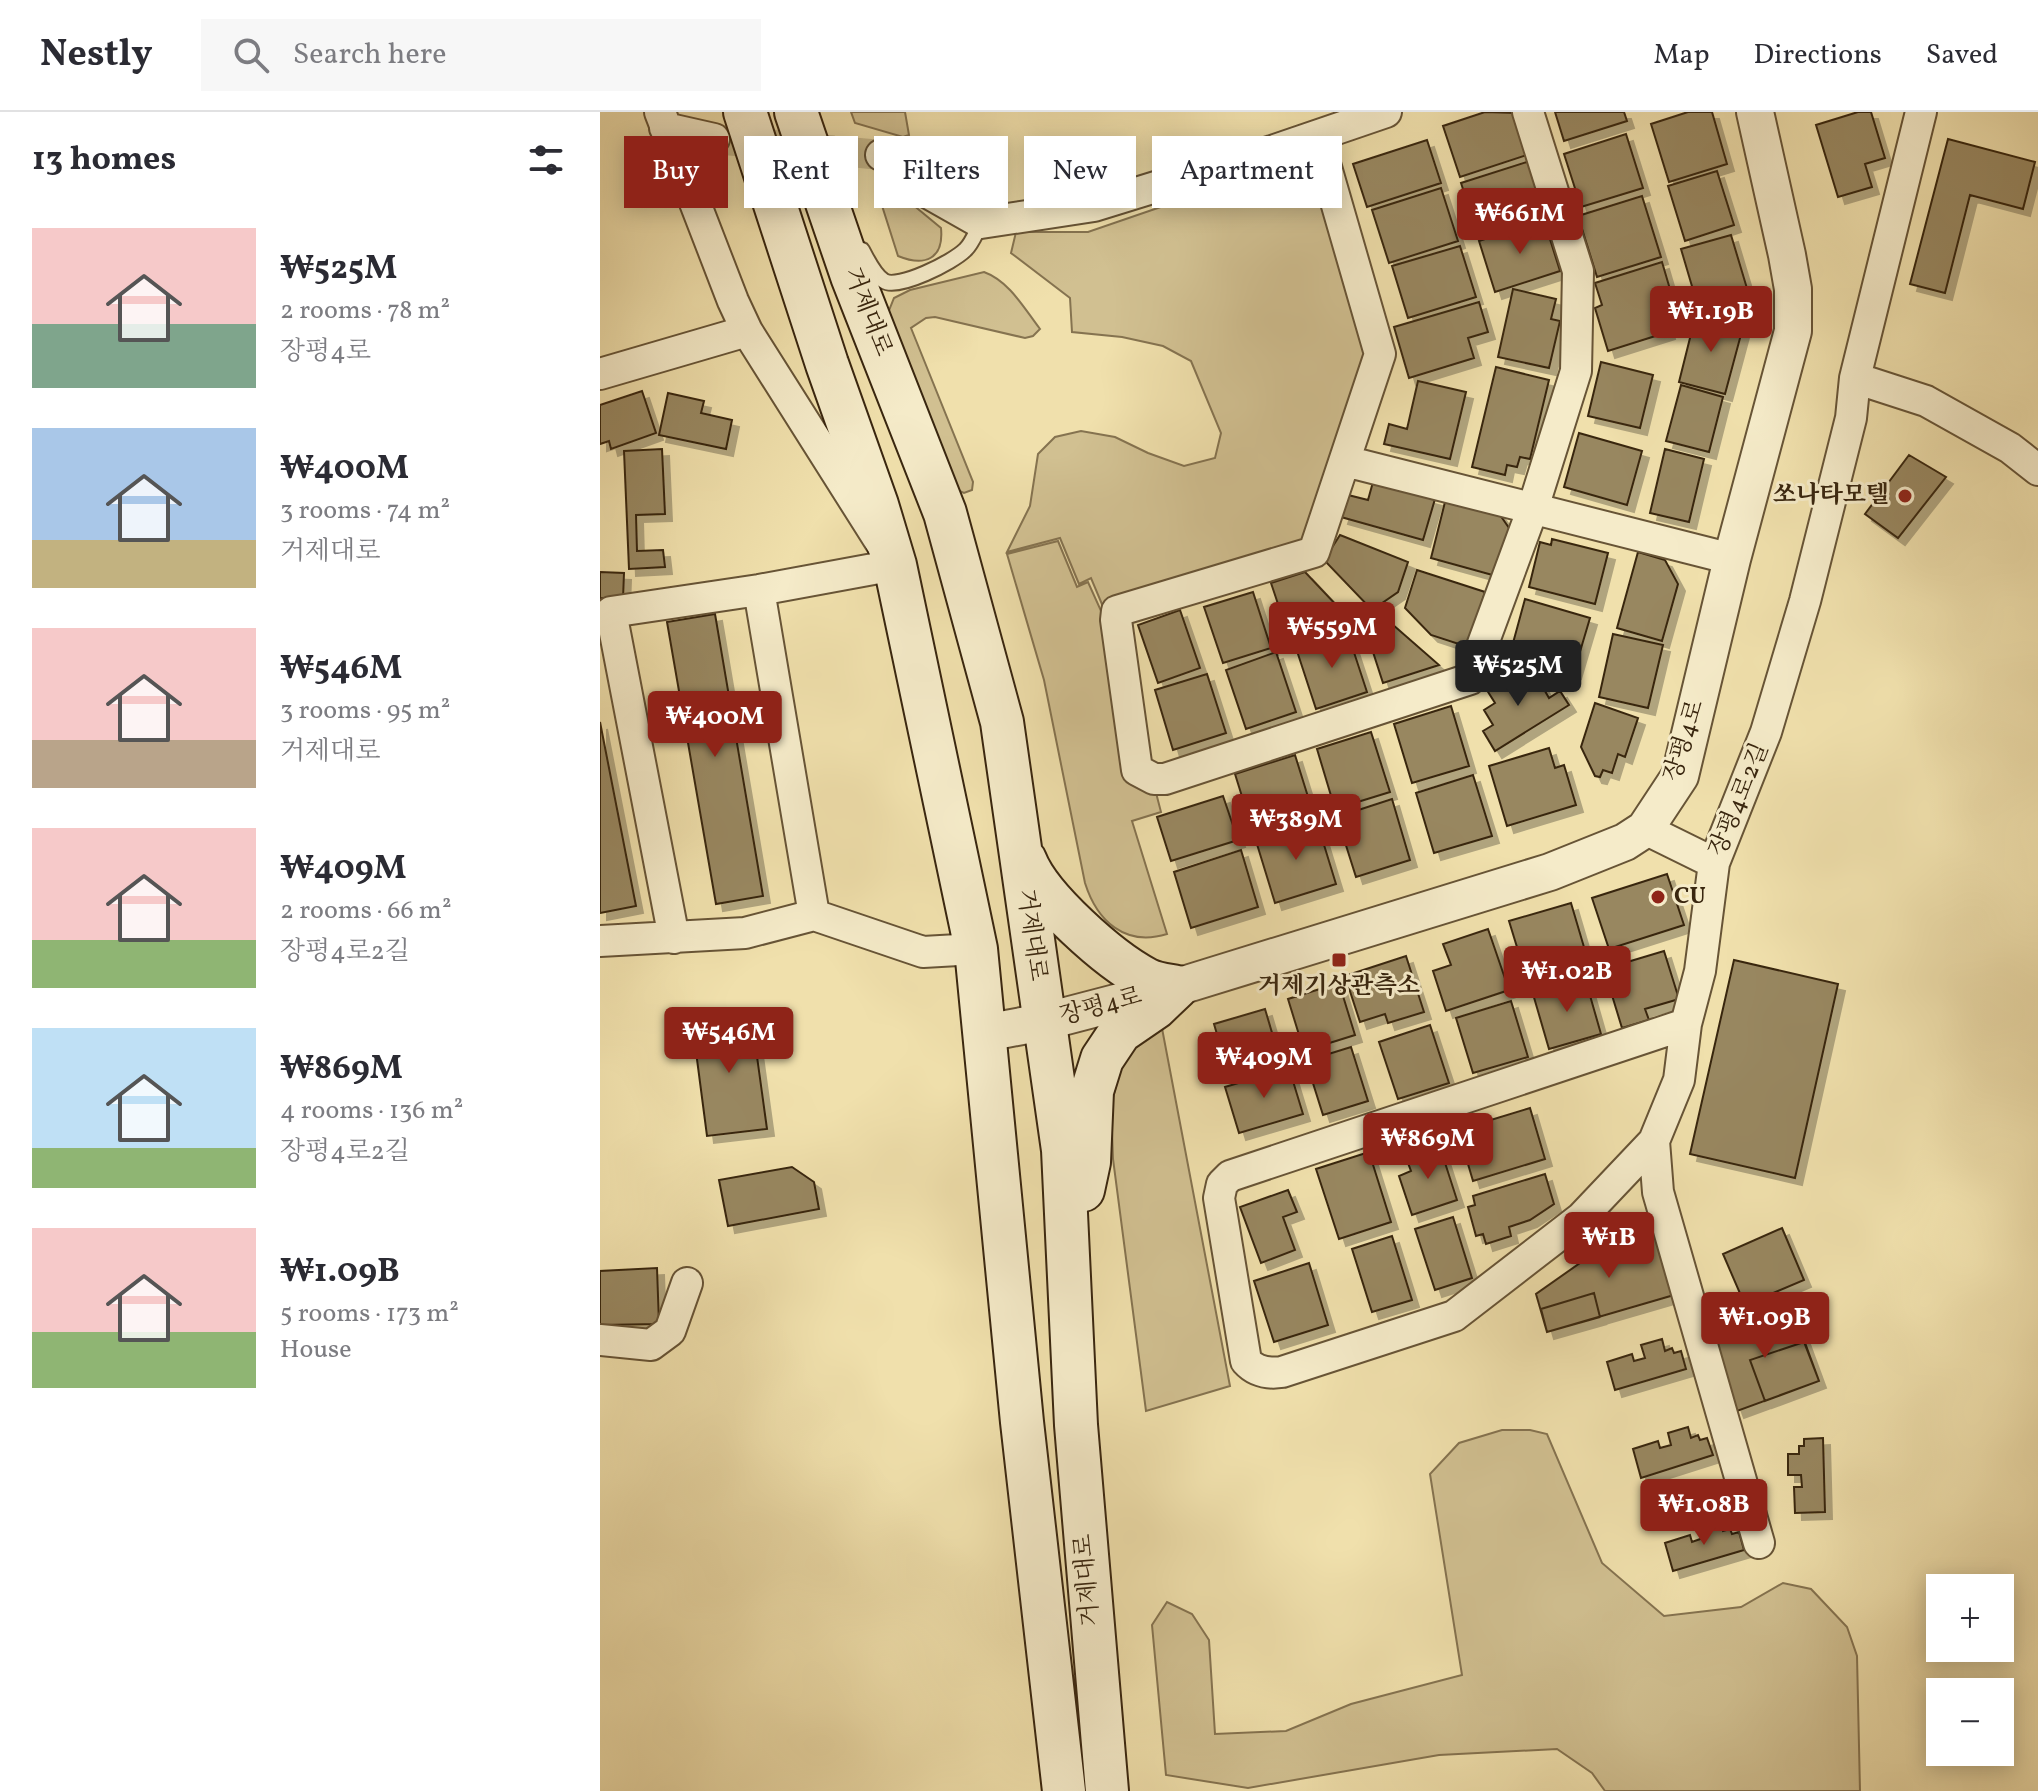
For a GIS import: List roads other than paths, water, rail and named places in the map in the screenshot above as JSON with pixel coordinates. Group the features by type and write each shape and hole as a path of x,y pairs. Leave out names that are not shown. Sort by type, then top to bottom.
{"main road":[{"name":"거제대로","path":"745,112 895,565 976,949 1022,1422 1064,1791"},
{"name":"거제대로","path":"796,112 804,136"},
{"name":"거제대로","path":"829,208 852,276 945,513 1002,722 1063,1150 1076,1425 1107,1791"},
{"path":"1018,841 1030,872 1056,906 1148,980 1177,987"},
{"path":"1067,1236 1079,1216 1089,1162 1092,1091 1102,1059 1120,1032 1155,1008 1177,987"}],"street":[{"path":"1317,136 1386,112"},
{"path":"1338,208 1380,354 1314,552 1117,611 1137,770 1154,779 1165,779 1470,679 1533,508 1576,371 1578,271 1528,112"},
{"name":"장평4로","path":"985,1033 1043,1022 1177,987 1550,872 1625,842 1645,829 1680,776 1732,559 1793,331 1793,289 1755,112"},
{"name":"장평4로2길","path":"1654,1141 1679,1080 1686,1024 1700,971 1714,863 1766,732 1805,601 1844,449 1855,378 1921,112"},
{"path":"663,120 706,136"},
{"path":"663,120 747,331 895,565 759,590 611,612 674,938"},
{"path":"955,208 981,223 1094,206 1152,188"},
{"path":"600,374 747,331"},
{"path":"1855,378 1926,401 2010,448 2038,470"},
{"path":"1345,461 1732,559"},
{"path":"759,590 814,915"},
{"path":"1645,829 1714,863"},
{"path":"600,941 745,933 814,915 923,952 976,949"},
{"path":"1654,1141 1581,1218 1454,1316 1271,1373 1246,1361 1219,1198 1222,1184 1230,1176 1686,1024"},
{"path":"1654,1141 1658,1192 1759,1543"},
{"path":"600,1340 651,1345 670,1331 687,1283"}],"lane":[{"path":"837,208 868,261 886,282 895,283 940,268 966,249 981,223"}],"tunnel":[{"path":"728,140 874,154"}],"place":[{"name":"쏘나타모텔","path":"1905,496"},
{"name":"CU","path":"1658,897"},
{"name":"거제기상관측소","path":"1339,960"}]}
